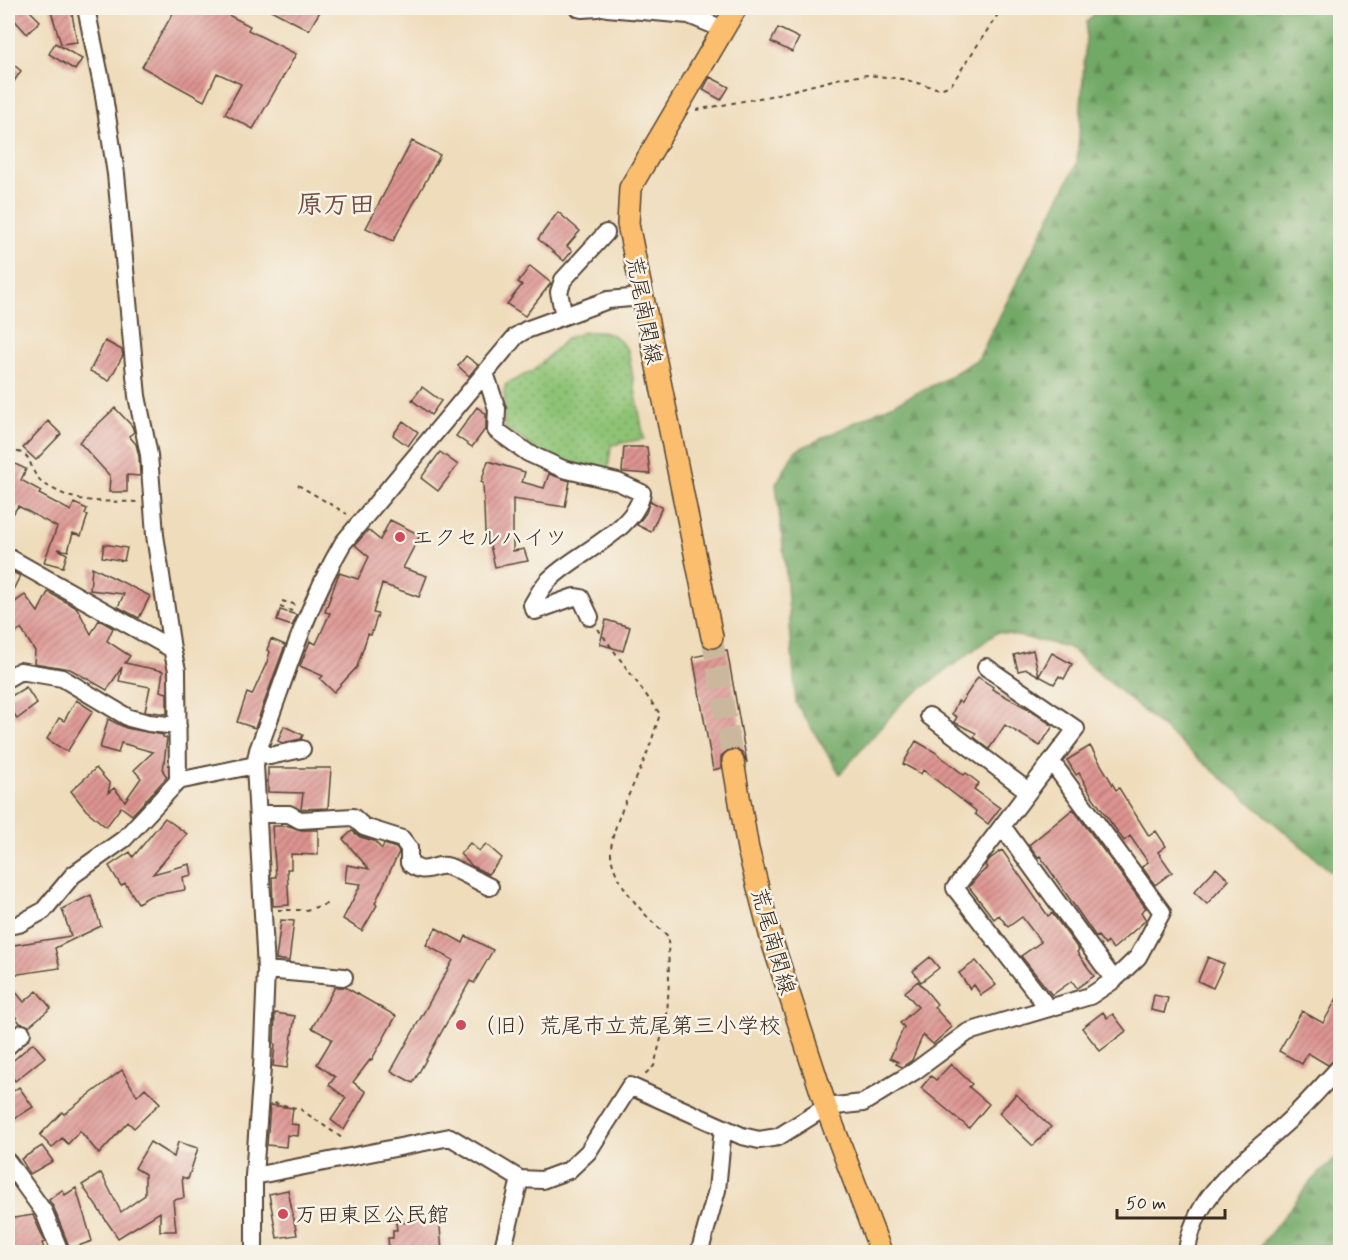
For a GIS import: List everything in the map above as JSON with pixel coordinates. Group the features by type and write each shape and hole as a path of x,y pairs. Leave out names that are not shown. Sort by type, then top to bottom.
{"main road":[{"name":"荒尾南関線","path":"712,637 628,224 630,188 731,16"},
{"name":"荒尾南関線","path":"734,761 748,849 771,938 826,1107 881,1252"}],"street":[{"path":"86,8 103,90 116,174 135,384 149,455 155,535 177,670 178,726 184,780"},
{"path":"578,8 598,8"},
{"path":"608,8 731,16"},
{"path":"564,316 559,292 563,280 606,233"},
{"path":"254,1252 254,1176 266,970 256,758 312,609 343,543 516,336 608,300 642,297"},
{"path":"485,373 497,409 496,430 528,453 563,469 618,482 642,494 641,502 630,520 548,581 532,605 535,611 574,597 581,598 590,617"},
{"path":"8,557 172,649"},
{"path":"986,667 1076,729 956,888 1048,1008"},
{"path":"8,678 20,670 62,678 129,718 178,726"},
{"path":"929,716 1028,791"},
{"path":"8,926 19,924 43,911 73,875 124,839 184,780 229,770 256,758 302,749"},
{"path":"254,1176 450,1137 520,1179 542,1180 569,1170 588,1152 630,1086 742,1136 759,1140 778,1137 826,1107 863,1103 915,1071 968,1032 1090,996 1114,980 1138,957 1162,912 1051,761"},
{"path":"258,814 289,814 300,820 353,817 364,827 402,839 410,848 409,863 415,867 426,871 446,866 490,887"},
{"path":"1002,826 1114,980"},
{"path":"266,970 344,977"},
{"path":"8,1046 22,1033"},
{"path":"1187,1252 1188,1240 1198,1213 1222,1179 1303,1107 1339,1068"},
{"path":"700,1250 717,1190 723,1128"},
{"path":"8,1162 44,1212 60,1252"},
{"path":"502,1252 520,1179"}],"path":[{"path":"675,114 770,96 841,78 868,75 902,79 940,89 951,85 1002,8"},
{"path":"8,451 19,451 30,460 38,479 59,492 80,500 153,502"},
{"path":"298,485 360,522"},
{"path":"590,617 603,639 660,714 646,757 621,813 611,855 619,876 634,902 652,924 668,936 667,1015 654,1066 630,1086"},
{"path":"264,907 289,911 306,910 330,903"},
{"path":"260,1098 300,1109 342,1138"}],"green space":[{"path":"1100,8 1340,8 1340,879 1068,647 998,632 902,703 840,774 796,703 776,484 795,451 940,382 978,359 1077,163 1087,22"},
{"path":"585,332 602,332 615,336 628,350 644,439 611,445 608,475 556,463 504,427 506,384 533,371 567,338"},
{"path":"1340,1154 1340,1252 1256,1252 1312,1180"}],"building":[{"path":"8,8 27,8 40,21 27,34 8,13"},
{"path":"50,8 71,8 77,42 61,44"},
{"path":"176,8 215,8 250,26 248,30 296,54 253,129 225,114 241,84 217,73 204,101 142,67"},
{"path":"267,8 322,8 309,30"},
{"path":"778,28 799,38 792,52 771,42"},
{"path":"55,43 82,59 75,70 49,54"},
{"path":"8,60 21,71 8,90"},
{"path":"710,77 729,87 721,100 703,90"},
{"path":"412,141 440,155 393,241 366,228"},
{"path":"558,212 580,231 567,246 572,251 564,261 538,239"},
{"path":"530,266 551,283 525,316 507,304 522,285 518,282"},
{"path":"105,341 122,350 123,355 109,381 90,371"},
{"path":"466,356 478,365 469,376 458,366"},
{"path":"422,387 441,401 431,415 412,400"},
{"path":"477,407 486,414 486,428 472,447 456,436"},
{"path":"115,408 132,426 134,432 129,436 136,444 139,456 140,476 127,475 127,492 109,492 110,476 79,442"},
{"path":"48,421 61,434 36,460 23,448"},
{"path":"403,421 418,432 408,446 393,435"},
{"path":"624,447 647,447 650,474 622,472"},
{"path":"440,452 458,465 438,491 421,478"},
{"path":"488,461 525,472 522,482 544,488 549,474 570,481 565,507 513,499 513,551 524,549 528,561 495,567 487,532 485,532 483,483 481,482"},
{"path":"13,463 26,469 21,480 41,491 39,494 71,511 74,503 87,509 85,514 88,515 81,536 73,533 68,551 58,549 67,554 63,567 44,562 57,527 18,506 8,522 8,473"},
{"path":"650,501 662,507 651,532 637,525 646,513"},
{"path":"390,520 420,535 403,568 427,576 419,597 382,584 373,613 378,614 371,635 368,634 357,667 334,692 320,679 323,676 300,666 310,641 316,644 330,613 325,612 339,573 358,579 369,557 355,545 368,530 380,540"},
{"path":"104,544 127,548 124,561 102,557"},
{"path":"92,567 150,596 139,618 118,607 124,594 90,590"},
{"path":"8,569 20,576 8,600"},
{"path":"48,592 77,608 91,634 99,620 113,628 107,641 130,656 125,663 163,671 160,691 167,693 167,714 145,711 150,687 119,681 122,667 107,690 70,669 34,663 35,651 21,629 8,637 8,607 25,595 38,612"},
{"path":"280,610 297,615 292,626 277,621"},
{"path":"606,620 630,627 623,651 600,644"},
{"path":"271,639 285,645 255,728 237,722 247,693 252,695 267,662 270,652 267,650"},
{"path":"727,650 747,763 742,752 730,749 721,756 721,768 713,770 693,657"},
{"path":"1033,650 1039,676 1027,669 1018,671 1014,655"},
{"path":"1052,653 1072,664 1064,679 1059,676 1054,684 1039,676"},
{"path":"978,677 993,687 992,689 1053,726 1040,746 1005,725 989,749 974,737 976,733 954,722 957,717 952,714 958,701 961,703"},
{"path":"26,687 37,704 17,719 14,714 8,719 8,698"},
{"path":"76,700 93,711 67,752 47,739 59,718 64,721"},
{"path":"108,719 126,728 163,735 167,738 163,771 167,777 132,815 121,807 106,827 86,810 71,791 96,768 110,784 108,793 114,788 125,801 141,778 134,770 153,752 121,743 118,753 100,748"},
{"path":"284,726 303,735 301,739 282,743 278,741"},
{"path":"916,741 979,783 974,789 1000,808 988,824 975,814 976,811 923,770 921,774 903,764"},
{"path":"1090,746 1116,790 1119,788 1149,836 1156,831 1166,846 1158,852 1172,872 1155,885 1142,867 1148,862 1130,836 1124,841 1092,796 1079,773 1076,775 1067,760"},
{"path":"268,768 331,768 328,808 301,809 303,793 268,792"},
{"path":"1073,809 1146,908 1141,912 1146,920 1113,949 1108,942 1105,945 1098,936 1096,937 1040,856 1038,857 1029,845"},
{"path":"165,818 187,834 153,874 190,864 192,875 183,877 185,890 150,896 138,903 125,883 121,886 109,866 130,852 133,857"},
{"path":"272,826 318,830 318,855 291,854 291,869 287,869 289,905 273,906 272,877 276,877"},
{"path":"352,831 360,837 374,841 382,849 384,844 396,848 399,852 375,903 377,905 362,931 343,919 361,884 345,882 347,865 369,869 343,839"},
{"path":"470,843 479,851 486,844 502,858 488,874 472,866 460,854"},
{"path":"1002,850 1048,916 1052,913 1079,950 1077,952 1094,976 1077,988 1072,981 1052,995 1021,956 1041,942 1022,917 1008,927 999,915 994,919 969,887 987,868 985,865 990,859"},
{"path":"1216,868 1229,880 1207,904 1194,892"},
{"path":"91,895 101,926 55,948 60,968 12,975 8,946 71,936 62,909"},
{"path":"281,920 294,921 289,961 276,959"},
{"path":"436,928 463,943 466,936 493,950 474,983 470,981 413,1083 391,1071 453,960 426,945"},
{"path":"930,957 939,968 921,982 913,971"},
{"path":"1208,957 1224,964 1213,988 1198,981"},
{"path":"976,961 996,985 981,995 974,985 970,989 959,973"},
{"path":"918,981 937,1004 934,1007 952,1027 933,1044 923,1035 912,1060 902,1067 890,1058 904,1027 900,1023 918,1007 905,992"},
{"path":"335,987 345,987 396,1016 371,1061 353,1082 366,1092 344,1130 331,1120 346,1098 329,1085 335,1077 317,1064 332,1039 312,1028"},
{"path":"15,991 24,1002 37,991 51,1008 29,1026 20,1023 8,1006 8,997"},
{"path":"1341,991 1341,1055 1339,1058 1328,1065 1308,1053 1302,1064 1279,1051 1302,1011 1323,1023"},
{"path":"1154,995 1168,998 1164,1013 1151,1010"},
{"path":"1103,1012 1107,1018 1113,1014 1126,1031 1100,1051 1082,1028"},
{"path":"275,1013 295,1016 287,1068 273,1066"},
{"path":"33,1043 45,1057 15,1081 8,1071 8,1065"},
{"path":"951,1064 972,1084 969,1087 989,1104 969,1128 921,1088 931,1076 936,1080"},
{"path":"122,1070 137,1096 145,1088 160,1103 134,1128 128,1122 99,1154 80,1131 68,1144 62,1138 52,1148 40,1135 62,1112 64,1114"},
{"path":"19,1087 33,1107 8,1123 8,1095"},
{"path":"1016,1094 1051,1127 1033,1146 999,1113"},
{"path":"270,1105 293,1108 291,1124 299,1125 298,1136 287,1135 286,1147 267,1145"},
{"path":"150,1142 174,1157 178,1142 198,1148 188,1179 182,1177 184,1198 173,1200 176,1231 160,1231 160,1212 118,1238 82,1185 101,1173 121,1212 145,1195 145,1174 135,1168"},
{"path":"42,1146 53,1161 30,1174 21,1159"},
{"path":"76,1188 92,1241 70,1249 49,1200 62,1190 65,1195"},
{"name":"万田東区公民館","path":"288,1190 297,1235 277,1238 269,1194"},
{"path":"33,1215 45,1242 42,1243 45,1252 8,1252 8,1219"},
{"path":"439,1215 442,1252 394,1252 394,1249 389,1250 388,1238 393,1238 393,1230 397,1230 396,1223 411,1222 411,1217"}],"tunnel":[{"path":"712,637 733,761"}],"place":[{"name":"エクセルハイツ","path":"400,537"},
{"name":"（旧）荒尾市立荒尾第三小学校","path":"461,1025"},
{"name":"万田東区公民館","path":"283,1214"}],"district":[{"name":"原万田","path":"336,204"}]}
